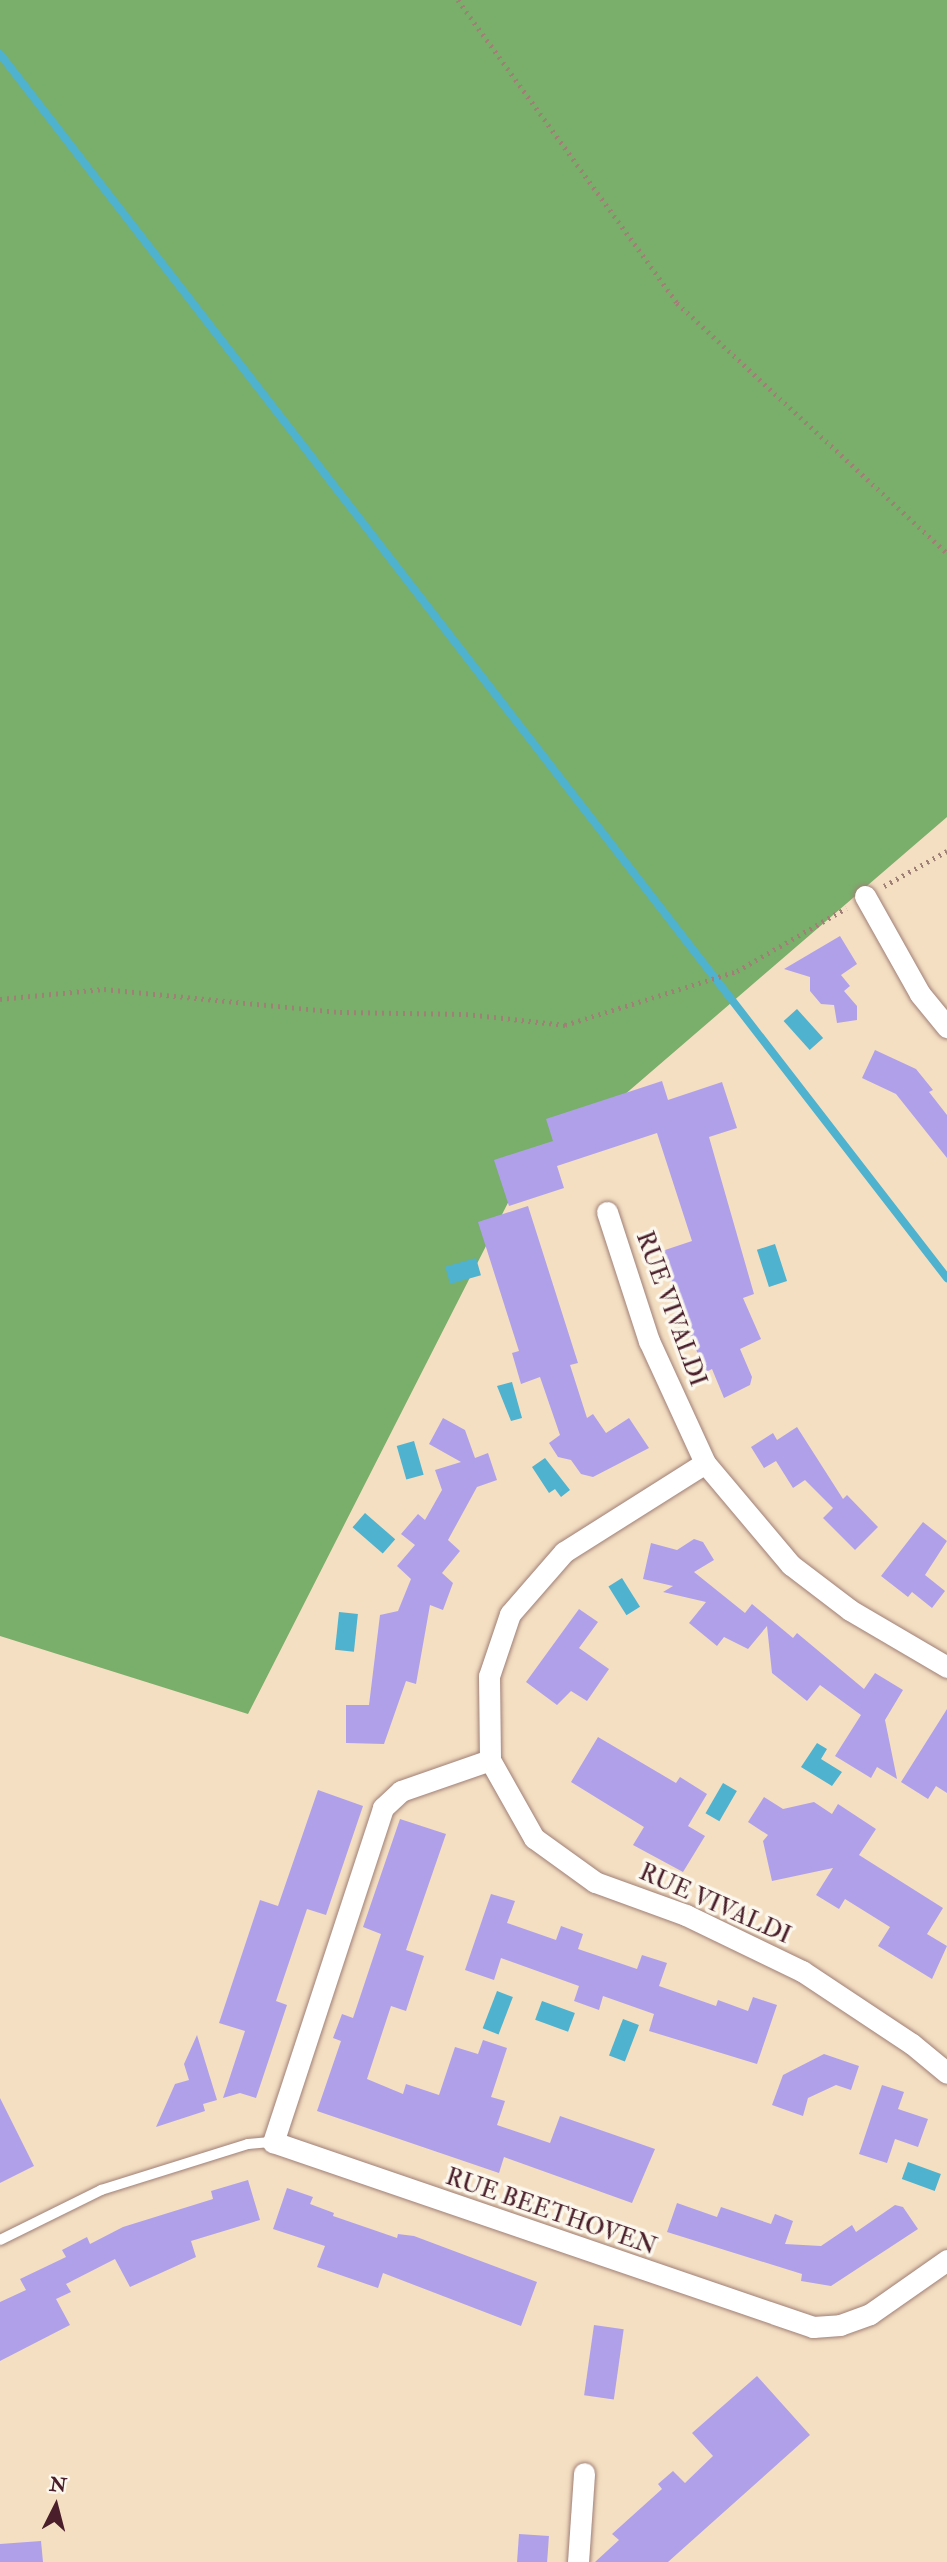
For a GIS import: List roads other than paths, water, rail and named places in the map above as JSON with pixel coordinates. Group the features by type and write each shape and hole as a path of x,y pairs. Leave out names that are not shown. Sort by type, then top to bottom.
{"street":[{"path":"865,896 920,994 947,1027"},
{"name":"RUE VIVALDI","path":"607,1212 649,1341 705,1462 791,1564 850,1610 947,1667"},
{"name":"RUE VIVALDI","path":"705,1462 564,1552 510,1614 489,1676 490,1760 534,1838 595,1882 686,1914 802,1971 912,2044 947,2073"},
{"path":"273,2141 318,1996 383,1808 401,1791 490,1760"},
{"name":"RUE BEETHOVEN","path":"273,2141 813,2327 840,2325 870,2314 947,2260"},
{"path":"578,2562 584,2473"}],"lane":[{"path":"0,2240 101,2190 248,2144 273,2141"}],"water":[{"path":"797,1009 823,1038 810,1050 784,1021"},
{"path":"775,1244 787,1281 769,1287 757,1250"},
{"path":"476,1258 481,1275 450,1284 445,1267"},
{"path":"512,1382 522,1418 511,1421 497,1386"},
{"path":"414,1441 424,1475 406,1480 397,1446"},
{"path":"545,1458 570,1490 561,1497 555,1489 549,1493 532,1467"},
{"path":"365,1513 395,1539 383,1554 353,1527"},
{"path":"622,1578 640,1607 626,1615 608,1586"},
{"path":"339,1612 358,1614 354,1652 335,1650"},
{"path":"817,1743 827,1749 821,1759 842,1772 832,1786 801,1767"},
{"path":"723,1783 737,1791 719,1821 706,1813"},
{"path":"497,1991 513,1997 499,2034 483,2028"},
{"path":"542,2001 575,2013 568,2032 535,2020"},
{"path":"623,2019 639,2025 625,2062 609,2055"},
{"path":"908,2162 941,2174 935,2191 902,2179"}],"waterway":[{"path":"0,54 947,1278"}]}
